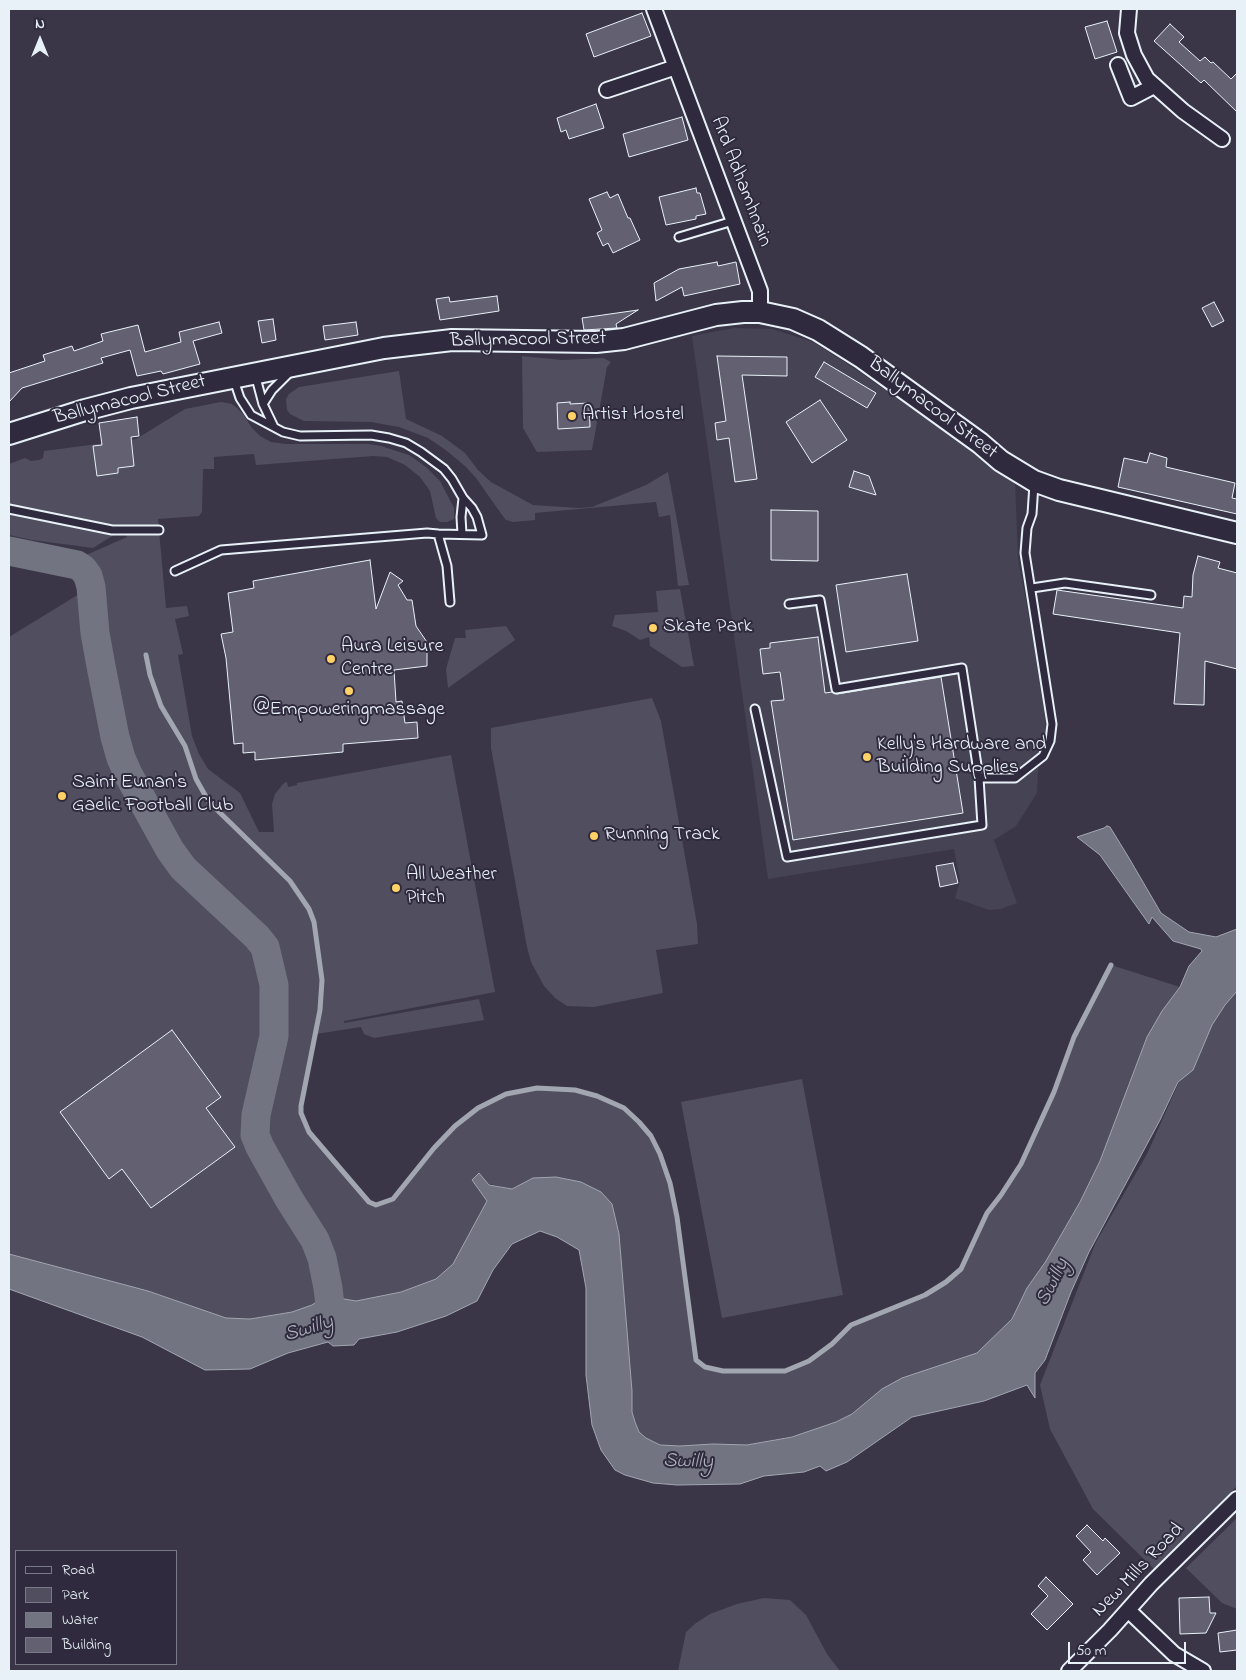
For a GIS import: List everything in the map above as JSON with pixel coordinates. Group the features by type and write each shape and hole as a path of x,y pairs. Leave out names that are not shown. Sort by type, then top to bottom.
{"main road":[{"name":"Ballymacool Street","path":"9,434 85,410 131,398 384,348 448,341 596,342 624,339 716,314 760,312 793,319 818,330 877,368 980,443 1001,461 1034,481 1059,490 1237,533"}],"street":[{"name":"Ard Adhamhnain","path":"654,9 760,291 760,312"},
{"path":"1129,9 1127,33 1138,63 1147,80 1183,111 1222,139"},
{"path":"1118,65 1130,98 1154,86"},
{"path":"607,90 676,67"},
{"name":"New Mills Road","path":"1075,1669 1151,1584 1237,1499"},
{"path":"1128,1610 1174,1654 1203,1671"}],"lane":[{"path":"679,237 733,221"},
{"path":"263,404 272,390 298,364"},
{"path":"255,373 263,404 274,427"},
{"path":"175,572 221,550 426,532 482,535 477,516 463,498 452,479 444,469 421,452 406,443 371,435 290,435 251,415 240,398 233,377"},
{"path":"979,778 1015,778 1043,756 1050,741 1052,724 1026,553 1028,528 1032,514 1034,481"},
{"path":"462,534 463,498"},
{"path":"9,509 112,530 159,530"},
{"path":"438,534 447,566 450,602"},
{"path":"1032,588 1066,583 1151,595"},
{"path":"755,709 787,856 982,825 979,778 962,668 836,689 820,600 789,604"}],"shaded area":[{"path":"734,328 772,329 813,342 1015,480 1018,558 1043,693 1046,733 1039,755 1037,793 1016,826 994,840 1017,903 1001,909 989,910 955,898 960,881 954,849 768,879 692,336"}],"green space":[{"path":"522,356 562,360 603,358 611,362 607,367 592,450 537,452 523,428"},
{"path":"399,371 406,419 442,436 465,453 478,470 491,482 533,505 592,507 646,485 668,472 689,585 678,586 670,515 659,517 656,502 535,513 535,520 513,522 506,520 466,467 428,438 399,427 371,422 304,421 290,414 287,410 286,399 289,394 299,387"},
{"path":"221,402 232,404 237,408 260,436 271,442 286,444 368,444 409,455 426,467 440,481 454,508 454,519 440,522 436,518 430,491 420,477 405,465 387,457 373,456 256,465 254,454 214,457 214,469 203,469 202,512 199,516 158,519 166,608 187,606 189,616 175,619 183,654 178,655 192,736 199,754 208,769 240,793 259,832 274,832 272,804 275,794 284,783 287,782 288,787 297,785 297,783 451,755 495,992 344,1021 344,1023 479,999 484,1020 374,1038 364,1034 361,1027 316,1034 302,1098 301,1113 309,1132 368,1202 376,1205 393,1199 434,1148 455,1126 478,1108 506,1094 537,1088 575,1090 597,1096 624,1108 651,1136 660,1154 670,1183 677,1217 696,1360 705,1367 723,1371 785,1371 809,1361 832,1344 851,1325 925,1295 946,1282 961,1269 987,1213 1021,1164 1054,1092 1074,1037 1111,965 1180,987 1162,1011 1147,1037 1100,1161 1080,1202 1046,1261 1027,1288 1012,1319 977,1353 916,1374 867,1402 852,1414 809,1433 747,1445 660,1445 639,1432 632,1412 632,1391 619,1234 612,1204 533,1178 512,1189 472,1180 487,1201 453,1264 436,1279 401,1292 356,1301 344,1299 328,1289 325,1296 312,1305 292,1312 250,1319 226,1318 148,1291 9,1254 9,637 84,591 86,634 98,707 110,747 120,757 95,633 91,587 88,576 83,569 86,555 127,537 125,528 93,548 9,535 9,464 25,458 31,461 39,460 43,458 44,451 136,439 185,409"},
{"name":"Skate Park","path":"680,589 694,666 682,667 650,646 649,637 640,640 626,631 612,626 615,615 658,612 656,591"},
{"path":"506,626 515,640 448,688 446,669 455,638 466,638 465,630"},
{"name":"Running Track","path":"652,698 661,721 697,924 698,944 656,950 663,993 594,1007 567,1006 555,998 544,986 531,962 491,748 491,728"},
{"path":"1237,984 1237,1486 1154,1569 1093,1509 1050,1429 1040,1385 1096,1242 1147,1154 1196,1044"},
{"path":"802,1079 843,1295 722,1318 681,1102"},
{"path":"1237,1518 1237,1609 1222,1603 1186,1568"},
{"path":"764,1598 790,1600 806,1615 827,1654 840,1671 678,1671 686,1632 696,1623 710,1614 737,1604"}],"water":[{"name":"Swilly","path":"1107,826 1110,827 1161,913 1189,932 1216,937 1237,929 1237,991 1212,1025 1193,1070 1178,1082 1160,1120 1089,1252 1071,1292 1045,1360 1035,1373 1035,1398 1027,1385 984,1401 912,1417 847,1462 826,1471 820,1466 804,1472 764,1476 740,1484 677,1485 653,1483 615,1470 601,1450 592,1425 586,1375 586,1288 579,1250 557,1237 540,1231 512,1244 493,1270 477,1301 446,1316 397,1332 359,1339 354,1345 333,1346 328,1342 288,1353 250,1369 205,1370 142,1337 9,1289 9,1254 148,1291 226,1318 250,1319 292,1312 312,1305 325,1296 328,1288 329,1291 344,1299 356,1301 401,1292 436,1279 453,1264 487,1201 472,1180 479,1173 489,1185 512,1189 533,1178 556,1177 581,1182 601,1192 612,1204 619,1234 632,1391 632,1412 639,1432 660,1445 747,1445 792,1437 836,1422 852,1414 882,1389 902,1378 977,1353 1012,1319 1027,1288 1046,1261 1080,1202 1100,1161 1147,1037 1162,1011 1180,987 1189,966 1202,951 1201,949 1173,941 1152,917 1149,924 1100,855 1077,837"}],"building":[{"path":"642,13 651,36 594,57 586,34"},
{"path":"1107,21 1117,52 1095,59 1085,27"},
{"path":"1170,24 1184,37 1179,42 1200,61 1205,57 1231,79 1237,73 1237,112 1204,80 1201,83 1154,41"},
{"path":"596,104 604,128 569,139 566,130 561,132 557,118"},
{"path":"682,117 688,140 629,157 623,134"},
{"path":"696,188 697,193 700,193 706,214 696,216 696,219 666,225 659,197"},
{"path":"607,192 610,198 618,194 640,240 613,253 608,243 603,246 597,233 602,230 589,199"},
{"path":"717,262 718,266 736,262 740,284 684,296 682,287 656,301 654,283 679,269"},
{"path":"497,296 499,311 440,320 436,299 449,297 450,302"},
{"path":"1214,302 1224,321 1212,327 1202,308"},
{"path":"638,310 616,324 617,328 584,330 582,318"},
{"path":"273,319 276,340 262,343 258,321"},
{"path":"219,322 222,333 193,341 200,364 163,374 161,371 137,376 130,350 101,358 103,363 22,388 9,402 9,373 45,361 43,355 72,346 74,351 103,341 101,334 138,325 145,352 181,342 179,332"},
{"path":"356,322 358,335 325,340 323,326"},
{"path":"717,356 787,357 787,376 742,375 757,479 735,482 729,438 717,440 715,423 726,421"},
{"path":"824,362 876,393 867,408 815,377"},
{"path":"820,400 847,440 812,463 786,422"},
{"path":"570,402 570,404 589,403 590,427 558,429 557,403"},
{"path":"137,417 139,436 131,437 134,466 118,468 118,473 97,476 93,446 102,445 99,423"},
{"path":"1150,453 1167,458 1166,467 1235,483 1232,498 1237,499 1237,514 1118,487 1124,458 1147,463"},
{"path":"854,471 869,476 876,495 849,487"},
{"path":"771,510 818,511 818,561 771,560"},
{"path":"1198,556 1220,562 1218,568 1237,573 1237,669 1205,661 1204,705 1174,704 1180,633 1053,614 1057,590 1183,608 1184,596 1192,597 1193,575"},
{"name":"Aura Leisure Centre","path":"370,560 376,609 390,572 403,581 398,585 407,600 412,600 416,626 433,651 427,652 427,666 394,670 396,702 402,701 405,723 417,722 418,738 343,744 343,752 255,760 255,752 243,753 243,743 234,744 226,658 221,634 233,632 228,593 254,588 253,581"},
{"path":"907,574 918,641 846,652 836,585"},
{"name":"Kelly's Hardware and Building Supplies","path":"818,637 825,693 832,692 837,694 941,677 963,813 793,840 771,701 784,700 780,672 763,674 760,649 770,648 770,643"},
{"path":"953,863 958,883 940,887 936,866"},
{"path":"172,1030 221,1097 206,1108 235,1147 151,1208 122,1169 109,1179 60,1112"},
{"path":"1087,1525 1103,1541 1105,1538 1120,1553 1097,1575 1083,1560 1091,1552 1076,1536"},
{"path":"1046,1577 1073,1604 1047,1630 1031,1614 1048,1596 1038,1586"},
{"path":"1209,1597 1210,1613 1216,1613 1206,1633 1180,1634 1179,1598"},
{"path":"1237,1630 1237,1650 1220,1652 1218,1633"}],"waterway":[{"name":"Swilly","path":"9,551 77,565 88,576 91,587 95,633 115,737 128,774 170,850 183,868 257,937 265,947 274,985 274,1036 256,1115 255,1135 289,1199 315,1240 322,1258 332,1323"},
{"path":"146,655 150,675 161,706 185,746 196,779 209,802 290,881 309,909 314,922 322,980 320,1010 301,1106 301,1113 309,1132 369,1202 376,1205 393,1199 434,1148 455,1126 478,1108 506,1094 537,1088 575,1090 597,1096 624,1108 651,1136 660,1154 670,1183 677,1217 696,1360 705,1367 723,1371 785,1371 809,1361 832,1344 851,1325 925,1295 946,1282 961,1269 987,1213 1021,1164 1054,1092 1074,1037 1111,965"}],"place":[{"name":"Artist Hostel","path":"572,416"},
{"name":"Skate Park","path":"653,628"},
{"name":"Aura Leisure Centre","path":"331,659"},
{"name":"@Empoweringmassage","path":"349,691"},
{"name":"Kelly's Hardware and Building Supplies","path":"867,757"},
{"name":"Saint Eunan's Gaelic Football Club","path":"62,796"},
{"name":"Running Track","path":"594,836"},
{"name":"All Weather Pitch","path":"396,888"}]}
